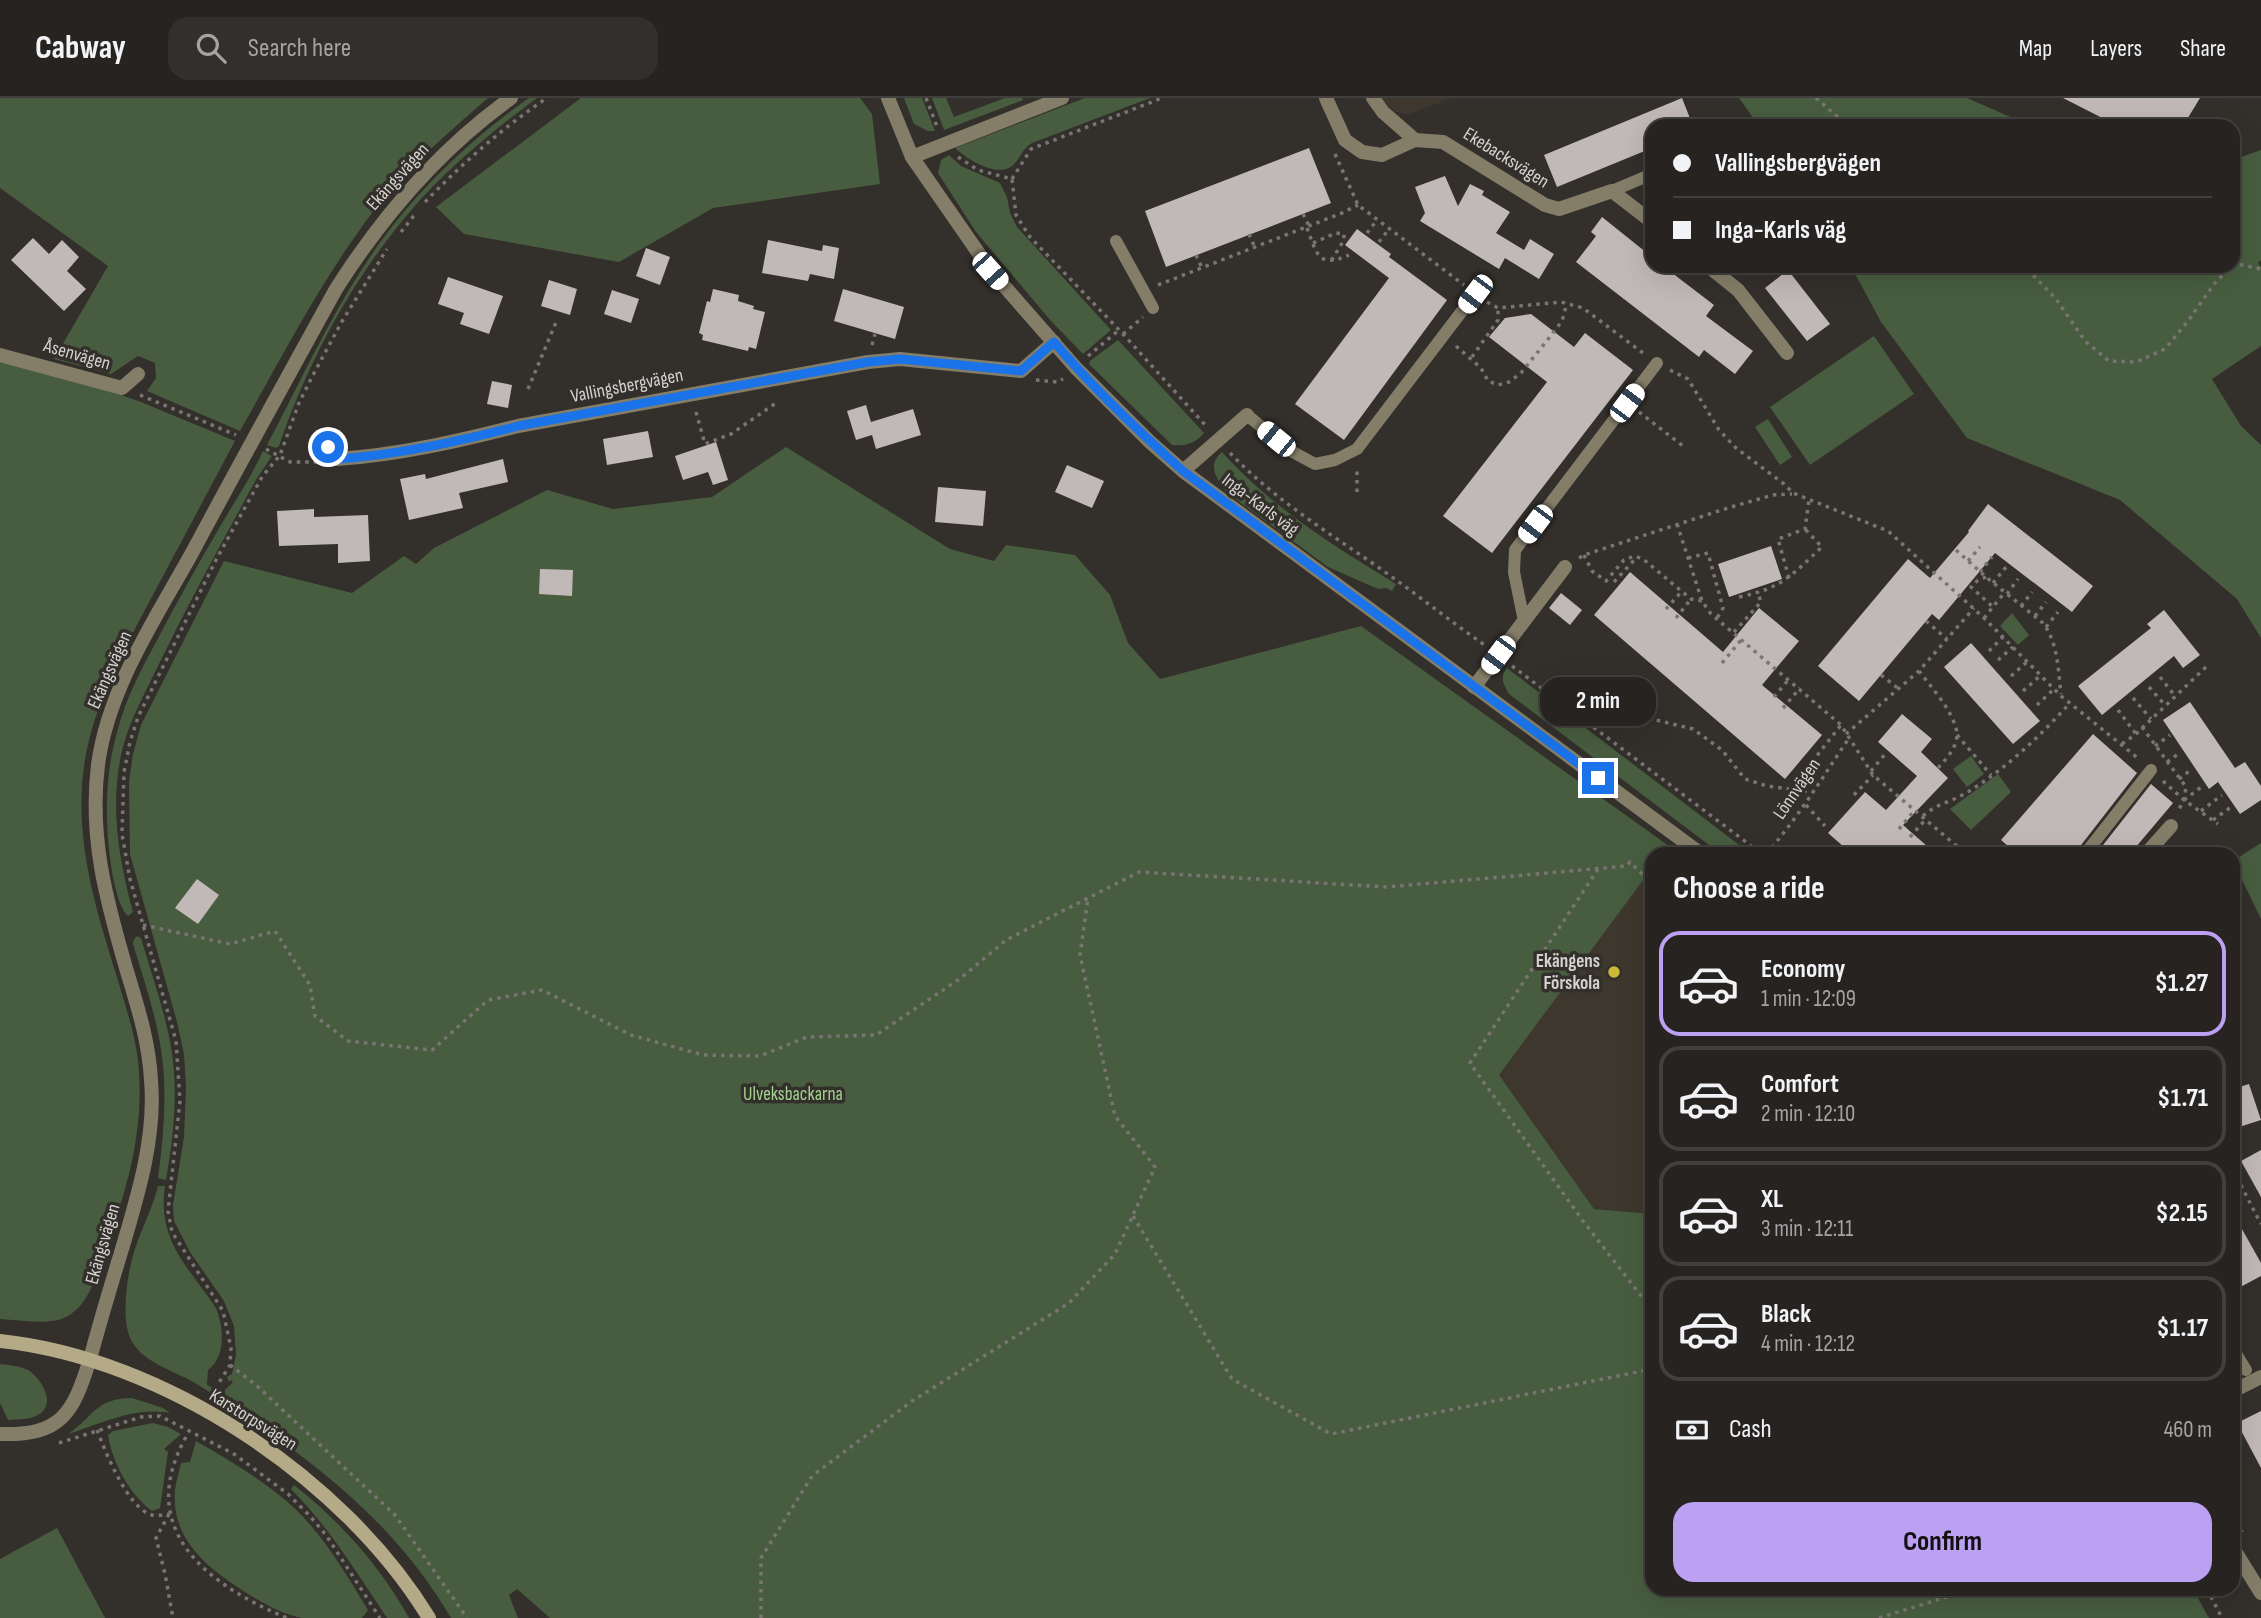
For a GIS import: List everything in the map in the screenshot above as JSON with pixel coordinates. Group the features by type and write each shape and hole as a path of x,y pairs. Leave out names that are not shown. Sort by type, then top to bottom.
{"main road":[{"name":"Karstorpsvägen","path":"0,1341 40,1346 90,1359 136,1377 218,1418 284,1461 344,1514 377,1548 429,1618"}],"street":[{"name":"Ekängsvägen","path":"0,1434 23,1435 47,1427 64,1417 78,1395 136,1200 146,1157 152,1080 145,1033 104,887 96,843 94,802 99,761 109,717 141,644 330,299 363,248 393,208 430,167 511,98"},
{"name":"Inga-Karls väg","path":"888,98 912,157 990,271 1076,368 1150,442 1183,471 1691,847"},
{"path":"912,157 1062,98"},
{"path":"1326,98 1345,140 1362,152 1381,155 1415,141 1383,112 1373,98"},
{"name":"Ekebacksvägen","path":"1415,141 1443,142 1545,205 1559,209 1612,191"},
{"path":"1612,191 1645,217"},
{"path":"1717,273 1738,290 1787,353"},
{"path":"1021,371 1054,342"},
{"name":"Åsenvägen","path":"0,355 122,388 138,374"},
{"name":"Vallingsbergvägen","path":"332,453 374,457 691,393 879,361 900,359 1021,371"},
{"path":"1183,471 1247,415"},
{"path":"1474,687 1565,567"},
{"path":"2152,847 2171,826"},
{"path":"2240,1388 2261,1377"},
{"path":"2240,1559 2261,1593"}],"lane":[{"name":"Ekebacksvägen","path":"1612,191 1645,177"},
{"path":"1116,241 1153,308"},
{"path":"1247,415 1291,450 1315,464 1335,460 1357,449 1475,294"},
{"path":"1524,621 1514,572 1515,550 1657,363"},
{"path":"2090,847 2151,770"},
{"path":"2240,1360 2246,1370"}],"path":[{"path":"397,236 457,169 519,116 547,98"},
{"path":"926,98 944,143 978,170 1013,179"},
{"path":"1162,98 1031,149 1013,179 1016,215 1030,237 1255,478 1288,505 1400,583 1755,847"},
{"path":"1816,98 1840,119"},
{"path":"1331,146 1358,205 1475,294 1498,308 1567,303 1583,308 1657,363 1688,379 1719,430 1736,448 1784,484 1793,494"},
{"path":"1145,290 1358,205"},
{"path":"1303,214 1321,258 1331,261 1349,255"},
{"path":"1367,233 1377,220"},
{"path":"1378,242 1389,229"},
{"path":"1313,243 1336,233 1344,234 1344,240 1331,261"},
{"path":"1249,234 1255,247"},
{"path":"215,1389 230,1365 231,1348 223,1311 172,1232 167,1211 180,1101 176,1041 130,879 122,834 124,772 138,718 217,558 262,477 280,455 299,403 312,377 346,314 389,246"},
{"path":"1196,255 1202,268"},
{"path":"2240,265 2261,269"},
{"path":"2029,273 2056,299 2085,341 2109,361 2136,362 2165,349 2217,280 2226,273"},
{"path":"1444,336 1472,358 1488,381 1498,385 1509,382 1521,373 1562,321 1567,303"},
{"path":"1085,359 1153,308"},
{"path":"1472,358 1498,320 1498,308"},
{"path":"528,389 557,320"},
{"path":"1021,371 1037,380 1057,382 1065,378"},
{"path":"122,388 237,436"},
{"path":"691,393 705,444 731,434 776,403"},
{"path":"1627,403 1683,446"},
{"path":"265,449 290,462 310,464 332,453"},
{"path":"1357,449 1357,492"},
{"path":"1565,567 1584,555 1773,495 1793,494 1888,531 1984,618 2061,696 2122,744 2184,800 2218,824"},
{"path":"1805,529 1809,500"},
{"path":"1677,524 1702,601 1717,618 1841,724 1872,773 1958,847"},
{"path":"1739,597 1781,584 1822,547 1805,529"},
{"path":"1789,578 1778,538 1805,529"},
{"path":"1968,561 1980,547"},
{"path":"1956,550 2046,627 2055,648 2061,696"},
{"path":"1688,558 1707,553 1723,608 1717,618"},
{"path":"1584,555 1592,571 1606,581 1624,560 1637,557 1643,559 1691,599 1702,601"},
{"path":"1614,582 1637,557"},
{"path":"1980,572 1992,557"},
{"path":"1993,583 2006,567"},
{"path":"1986,577 1971,587 1993,607"},
{"path":"1984,618 2018,579"},
{"path":"1667,609 1682,591"},
{"path":"2021,606 2032,592"},
{"path":"1734,632 1761,602 1758,593"},
{"path":"1675,618 1691,599"},
{"path":"2035,616 2046,602"},
{"name":"Lönnvägen","path":"1770,847 1806,805 1847,736 1919,671 1973,608"},
{"path":"2046,627 2058,612"},
{"path":"1926,621 1947,639"},
{"path":"1989,651 2003,637"},
{"path":"1722,663 1742,639"},
{"path":"1998,660 2013,647"},
{"path":"2011,676 2027,662"},
{"path":"2122,744 2207,666"},
{"path":"1919,671 1948,711 1957,736 1991,775"},
{"path":"1881,675 1899,689"},
{"path":"2023,691 2041,675"},
{"path":"2160,677 2175,696"},
{"path":"1774,697 1789,679"},
{"path":"2150,687 2165,705"},
{"path":"1783,708 1800,688"},
{"path":"2037,705 2054,689"},
{"path":"2133,698 2151,719"},
{"path":"1910,837 1934,806 1965,794 1991,775 2035,738 2070,703"},
{"path":"2118,710 2136,734"},
{"path":"1633,711 1652,719 1693,729 1722,750 1745,779 1767,786 1812,792"},
{"path":"1812,762 1841,724"},
{"path":"2142,727 2186,787 2184,800"},
{"path":"2155,746 2170,735"},
{"path":"1938,768 1951,753 1957,736"},
{"path":"2167,762 2181,752"},
{"path":"1854,795 1886,753"},
{"path":"2179,779 2192,769"},
{"path":"2184,800 2204,785"},
{"path":"2200,811 2222,795"},
{"path":"1806,805 1825,826"},
{"path":"2213,820 2231,807"},
{"path":"1899,828 1915,810"},
{"path":"143,925 230,944 275,932 310,985 315,1016 348,1041 432,1050 488,1000 542,990 631,1035 703,1055 760,1056 807,1037 876,1035 961,978 1006,940 1139,872 1387,887 1598,869 1627,866 1630,862 1645,877"},
{"path":"1598,869 1470,1063 1583,1221 1645,1301"},
{"path":"761,1618 761,1558 812,1476 912,1401 1069,1303 1115,1254 1155,1167 1115,1116 1080,955 1088,898"},
{"path":"2240,1184 2261,1224"},
{"path":"1133,1215 1232,1379 1332,1434 1645,1370"},
{"path":"230,1365 256,1385 395,1516 467,1618"},
{"path":"169,1514 150,1514 139,1507 119,1477 97,1430 141,1417 160,1416 234,1454 288,1494 309,1515 380,1618"},
{"path":"187,1437 177,1454 169,1488 169,1514 178,1536 194,1561 214,1577 265,1609 287,1618"},
{"path":"169,1514 156,1538 173,1618"},
{"path":"1879,1618 1950,1596"},
{"path":"2211,1596 2222,1618"}],"shaded area":[{"path":"1382,98 1453,98 1406,115 1394,111"},
{"name":"Ekängens Förskola","path":"1645,877 1645,1213 1594,1209 1498,1075"}],"green space":[{"path":"0,98 488,98 420,159 375,210 344,252 313,302 240,431 147,391 156,378 155,363 138,356 111,374 54,359 108,266 0,188"},
{"path":"529,98 537,98 461,159 397,227 337,316 305,380 279,446 276,448 267,445 338,309 364,266 399,218 460,154"},
{"path":"581,98 860,98 872,114 880,184 713,208 619,262 464,234 436,207"},
{"path":"904,98 922,98 935,131 928,131 914,124"},
{"path":"932,98 946,98 954,117 1005,98 1023,100 944,130"},
{"path":"1085,98 1150,98 1032,143 1008,168 1000,170 983,166 955,148"},
{"path":"1739,98 1967,98 2015,119 1754,119"},
{"path":"2261,150 2261,260 2258,263 2261,267 2261,346 2212,379 2241,426 2261,445 2261,638 2237,599 2120,500 1967,438 1881,322 1855,273 2240,273 2240,158"},
{"path":"949,155 961,166 1000,183 1017,227 1111,330 1083,354 1051,321 976,232 938,173 941,160"},
{"path":"1874,336 1914,394 1810,465 1770,407"},
{"path":"1118,340 1204,433 1197,440 1186,445 1172,445 1089,364"},
{"path":"0,362 84,382 141,402 235,441 122,654 103,697 88,743 82,793 84,846 94,898 134,1039 140,1085 139,1108 128,1177 96,1277 78,1308 58,1320 44,1322 0,1319"},
{"path":"1768,419 1792,457 1780,465 1755,427"},
{"name":"Ulveksbackarna","path":"786,447 950,549 994,561 1006,545 1075,555 1110,595 1128,643 1160,679 1361,626 1669,846 1645,847 1645,877 1499,1075 1594,1209 1645,1213 1645,1596 2197,1596 2209,1618 550,1618 517,1589 509,1595 518,1618 451,1618 400,1547 340,1487 272,1434 191,1381 141,1353 129,1335 126,1290 130,1266 158,1186 165,1186 164,1205 170,1238 185,1265 216,1308 221,1324 221,1350 208,1370 207,1385 222,1393 233,1382 229,1382 227,1377 232,1374 236,1355 234,1326 224,1301 190,1252 174,1221 173,1205 184,1137 184,1054 130,854 129,782 133,754 141,725 224,561 352,593 404,556 416,564 434,548 547,490 613,509 712,497"},
{"path":"263,451 272,456 257,478 182,618 137,709 124,743 118,775 116,815 120,854 133,912 128,916 120,903 115,885 107,819 109,774 121,718 134,684 164,627"},
{"path":"1222,452 1282,508 1396,584 1392,591 1386,588 1378,589 1328,567 1226,492 1216,477 1214,467"},
{"path":"2012,613 2029,635 2018,645 2000,626"},
{"path":"1507,668 1742,847 1712,847 1509,694 1504,684"},
{"path":"1971,756 1984,774 1967,787 1953,769"},
{"path":"1998,774 2011,792 1971,830 1950,809"},
{"path":"2261,843 2261,919 2240,876 2240,856"},
{"path":"137,936 141,938 157,989 173,1058 174,1110 166,1180 158,1178 164,1110 160,1043 133,944"},
{"path":"0,1364 33,1373 47,1396 47,1403 41,1413 30,1418 8,1420 0,1403"},
{"path":"132,1398 170,1413 157,1411 131,1414 68,1434 102,1405"},
{"path":"153,1423 181,1434 164,1449 168,1452 160,1508 152,1511 136,1496 123,1477 113,1456 108,1435 113,1431"},
{"path":"196,1441 257,1479 303,1516 333,1555 368,1610 362,1618 302,1618 285,1613 246,1593 202,1559 184,1536 175,1507 175,1490 181,1463 190,1462"},
{"path":"294,1485 328,1514 358,1546 385,1580 409,1618 387,1618 330,1535 291,1489"},
{"path":"57,1528 105,1618 0,1618 0,1559"}],"building":[{"path":"1682,98 1690,119 1645,119 1645,151 1557,187 1544,155"},
{"path":"2063,98 2200,98 2187,119 2104,119"},
{"path":"1309,148 1331,203 1166,267 1145,211"},
{"path":"1445,176 1458,206 1470,184 1484,191 1482,195 1510,212 1496,233 1524,250 1530,239 1554,254 1539,279 1505,258 1499,269 1420,221 1425,213 1415,187"},
{"path":"1602,217 1645,251 1645,273 1672,273 1714,305 1706,316 1753,351 1735,374 1704,350 1699,357 1576,262 1596,236 1591,232"},
{"path":"1357,229 1391,254 1389,257 1447,300 1344,440 1295,404 1389,278 1345,245"},
{"path":"33,238 49,254 62,240 79,257 67,271 86,289 64,311 11,260"},
{"path":"768,240 822,251 823,245 839,248 834,279 810,274 808,281 762,273"},
{"path":"646,248 670,257 660,285 636,276"},
{"path":"1784,273 1790,273 1830,324 1807,341 1765,288"},
{"path":"448,277 503,296 489,334 460,324 464,313 438,304"},
{"path":"549,280 577,289 570,315 541,306"},
{"path":"713,289 739,295 738,301 765,312 756,349 749,347 748,351 702,340 703,335 699,333"},
{"path":"843,289 904,307 895,339 834,321"},
{"path":"612,290 639,299 631,323 604,314"},
{"path":"1531,314 1574,347 1585,333 1633,370 1492,553 1443,516 1547,382 1489,337 1505,318"},
{"path":"492,381 512,385 508,408 487,404"},
{"path":"866,405 871,422 913,409 921,435 876,449 872,435 856,440 847,411"},
{"path":"648,431 653,457 607,465 603,439"},
{"path":"716,442 728,480 713,485 708,472 683,480 675,456"},
{"path":"503,459 508,482 459,493 463,508 409,520 400,479 425,474 426,479"},
{"path":"1067,465 1104,481 1092,508 1055,492"},
{"path":"938,487 986,491 983,526 935,522"},
{"path":"1988,504 2093,586 2072,612 1995,553 1939,620 1932,614 1859,701 1818,666 1908,559 1930,578 1969,532"},
{"path":"314,509 314,517 368,515 370,561 338,563 338,544 279,546 277,511"},
{"path":"1771,546 1782,579 1729,597 1718,564"},
{"path":"540,569 573,570 572,596 539,594"},
{"path":"1630,572 1723,652 1759,608 1799,641 1762,685 1822,735 1785,779 1594,615"},
{"path":"1561,593 1582,610 1570,625 1549,608"},
{"path":"2164,610 2200,655 2183,668 2174,656 2102,715 2078,686 2151,628 2147,624"},
{"path":"1971,643 2040,721 2013,744 1944,667"},
{"path":"2190,702 2235,768 2245,762 2261,786 2261,800 2240,814 2218,782 2209,789 2163,720"},
{"path":"1902,714 1932,739 1921,752 1948,778 1903,825 1928,847 1844,847 1828,833 1865,792 1886,810 1917,776 1878,742"},
{"path":"2093,734 2137,773 2080,847 2009,847 2001,840"},
{"path":"2151,784 2173,803 2136,847 2102,847"},
{"path":"197,879 219,895 198,924 175,908"},
{"path":"2249,1084 2261,1120 2240,1127 2240,1087"},
{"path":"2261,1150 2261,1197 2241,1161"},
{"path":"2240,1226 2261,1263 2261,1276 2240,1287"},
{"path":"2261,1411 2261,1468 2240,1429 2240,1422"}],"place":[{"name":"Ekängens Förskola","path":"1614,972"}],"route":[{"path":"328,447 337,459 374,457 590,412 868,362 900,359 1021,371 1054,342 1076,368 1183,471 1598,778"}]}
